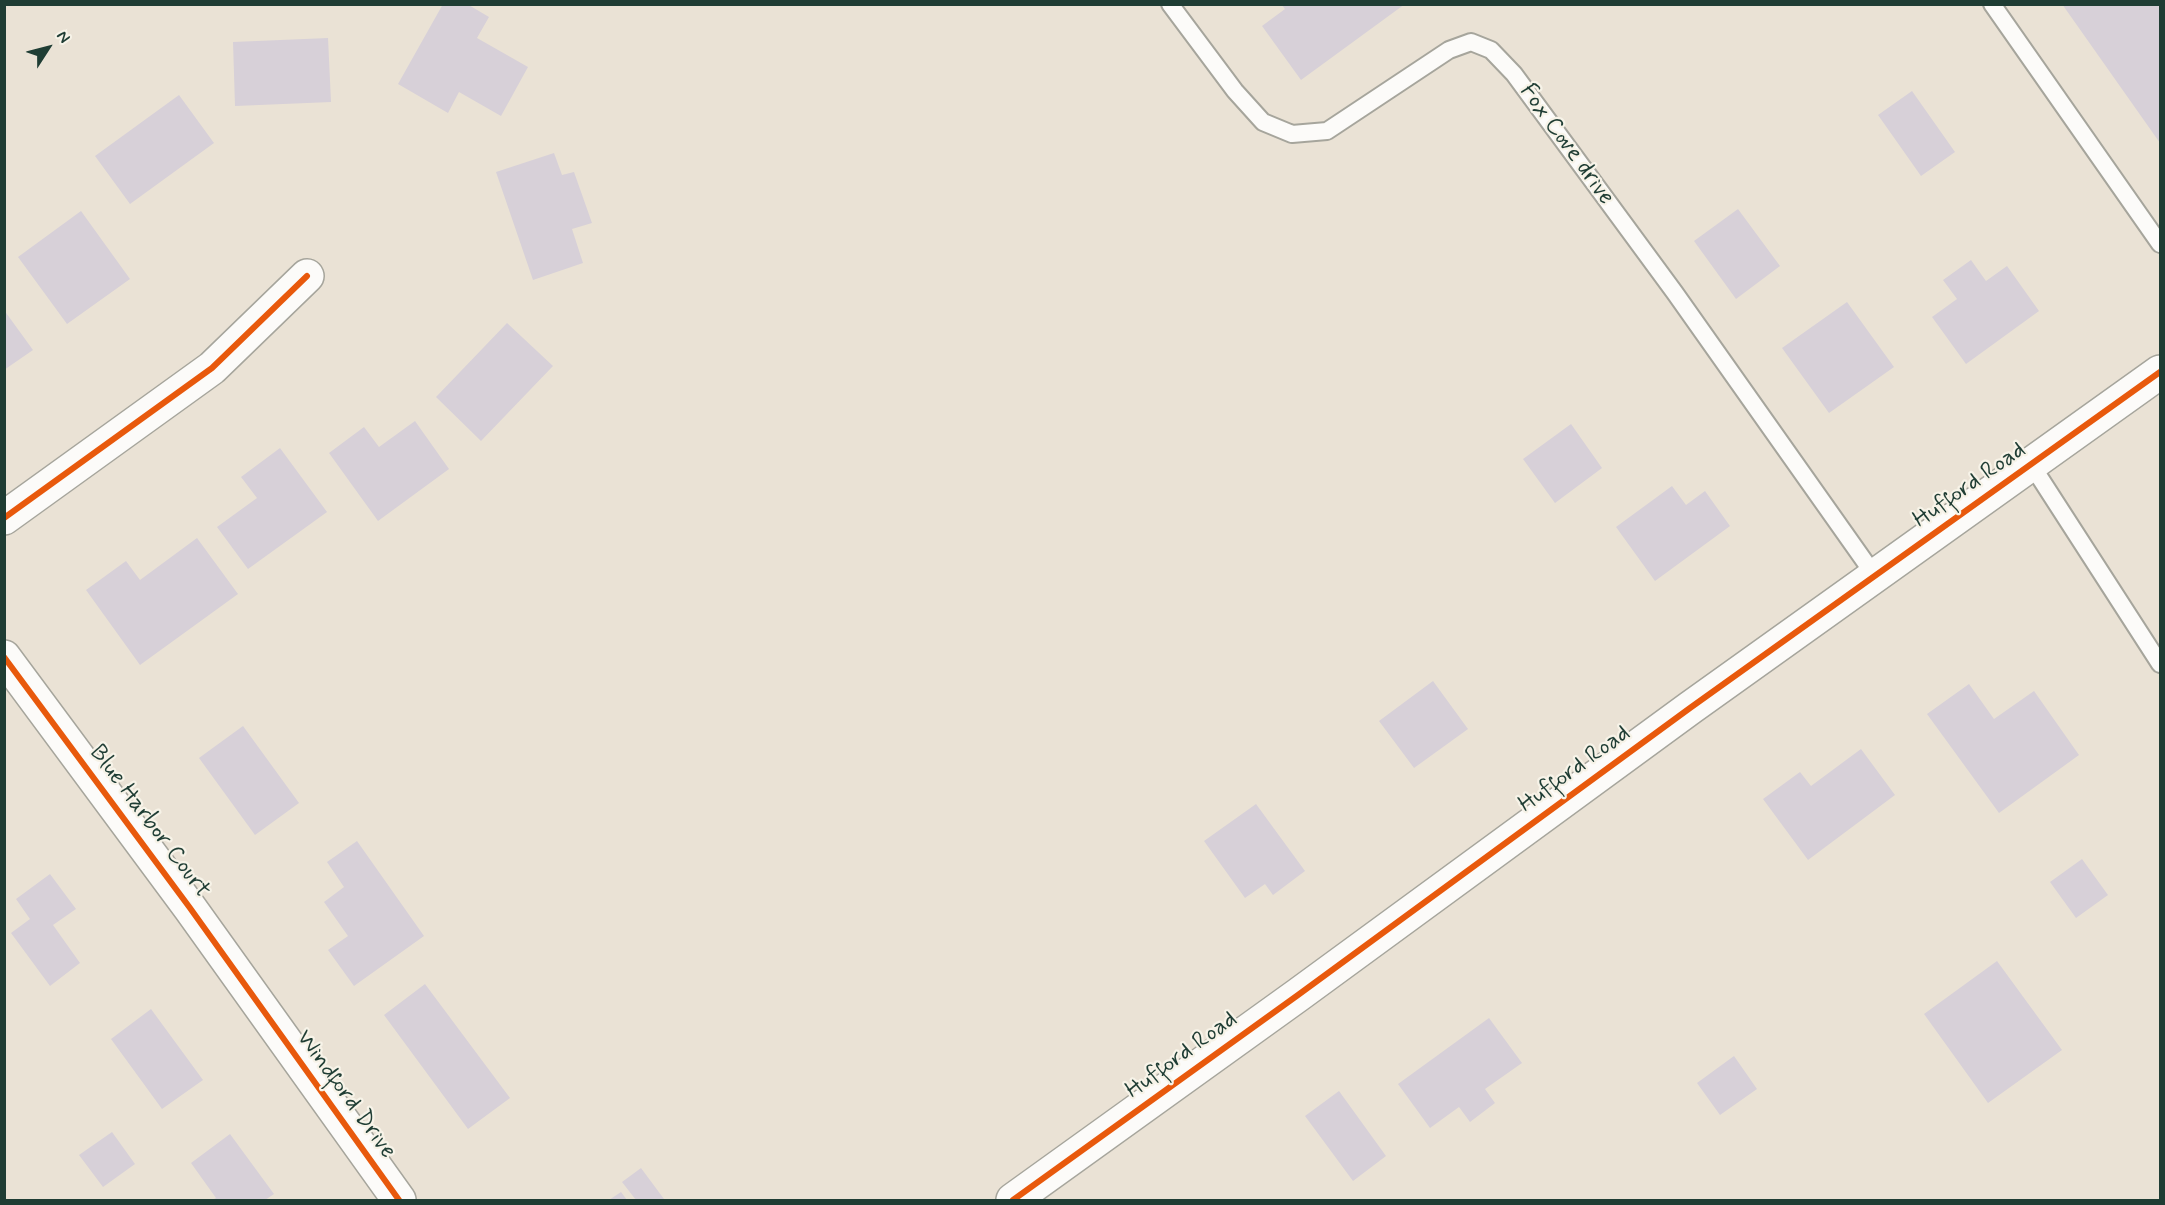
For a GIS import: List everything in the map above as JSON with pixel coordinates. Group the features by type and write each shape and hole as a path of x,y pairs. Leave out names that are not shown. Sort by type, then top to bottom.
{"street":[{"path":"4,518 212,368 307,276"},
{"name":"Hufford Road","path":"1013,1200 1299,995 1690,708 2160,372"},
{"name":"Blue Harbor Court","path":"4,657 190,908 262,1010"},
{"name":"Windford Drive","path":"262,1010 399,1200"}],"lane":[{"name":"Fox Cove drive","path":"1170,4 1234,91 1263,122 1292,135 1327,131 1449,50 1471,42 1491,50 1514,74 1675,293 1875,576"},
{"path":"1992,4 2160,244"},
{"path":"2031,464 2160,663"}],"building":[{"path":"443,4 467,4 489,17 477,38 528,67 501,116 459,92 448,113 398,84"},
{"path":"1281,4 1405,4 1301,80 1262,26 1285,9"},
{"path":"2062,4 2160,4 2160,143"},
{"path":"328,38 331,102 235,106 233,42"},
{"path":"1912,91 1955,152 1921,176 1878,115"},
{"path":"179,95 214,143 130,204 95,156"},
{"path":"554,153 562,175 574,172 592,223 572,229 583,263 533,280 496,172"},
{"path":"1738,209 1780,266 1736,299 1694,241"},
{"path":"81,211 130,279 67,324 18,257"},
{"path":"1971,260 1986,281 2007,266 2039,311 1966,364 1932,317 1957,299 1943,280"},
{"path":"1847,302 1894,367 1829,413 1782,348"},
{"path":"4,310 33,350 4,370"},
{"path":"507,323 553,366 481,441 436,397"},
{"path":"415,421 449,469 378,521 329,453 364,427 379,447"},
{"path":"1571,424 1602,468 1555,503 1523,459"},
{"path":"280,448 327,512 248,569 217,527 257,498 241,477"},
{"path":"1672,486 1686,505 1705,491 1730,526 1655,581 1616,527"},
{"path":"197,538 238,594 140,665 86,590 126,561 140,580"},
{"path":"1433,681 1468,729 1414,768 1379,721"},
{"path":"1969,684 1994,719 2034,691 2079,755 1999,813 1927,714"},
{"path":"243,726 299,803 255,835 199,758"},
{"path":"1861,749 1895,795 1808,860 1763,799 1800,772 1811,786"},
{"path":"1256,804 1305,871 1273,895 1265,884 1245,898 1204,841"},
{"path":"357,841 424,936 354,986 328,950 348,936 324,902 344,887 327,862"},
{"path":"2082,859 2108,895 2076,918 2050,882"},
{"path":"50,874 76,909 53,925 80,963 50,986 11,933 30,919 16,899"},
{"path":"1997,961 2062,1050 1988,1103 1924,1014"},
{"path":"425,984 510,1098 468,1129 384,1015"},
{"path":"151,1009 203,1080 162,1109 111,1039"},
{"path":"1489,1018 1522,1063 1485,1089 1495,1103 1470,1122 1459,1107 1430,1128 1398,1084"},
{"path":"1734,1056 1757,1089 1720,1115 1697,1083"},
{"path":"1339,1091 1386,1156 1353,1181 1305,1116"},
{"path":"112,1132 135,1164 103,1187 79,1155"},
{"path":"230,1134 274,1194 265,1200 212,1200 216,1198 191,1163"},
{"path":"641,1168 664,1199 636,1200 622,1182"},
{"path":"621,1192 627,1200 609,1200"}],"cycle path":[{"path":"4,518 212,368 307,276"},
{"path":"1013,1200 1690,708 2160,372"},
{"path":"4,657 190,908 399,1200"}]}
